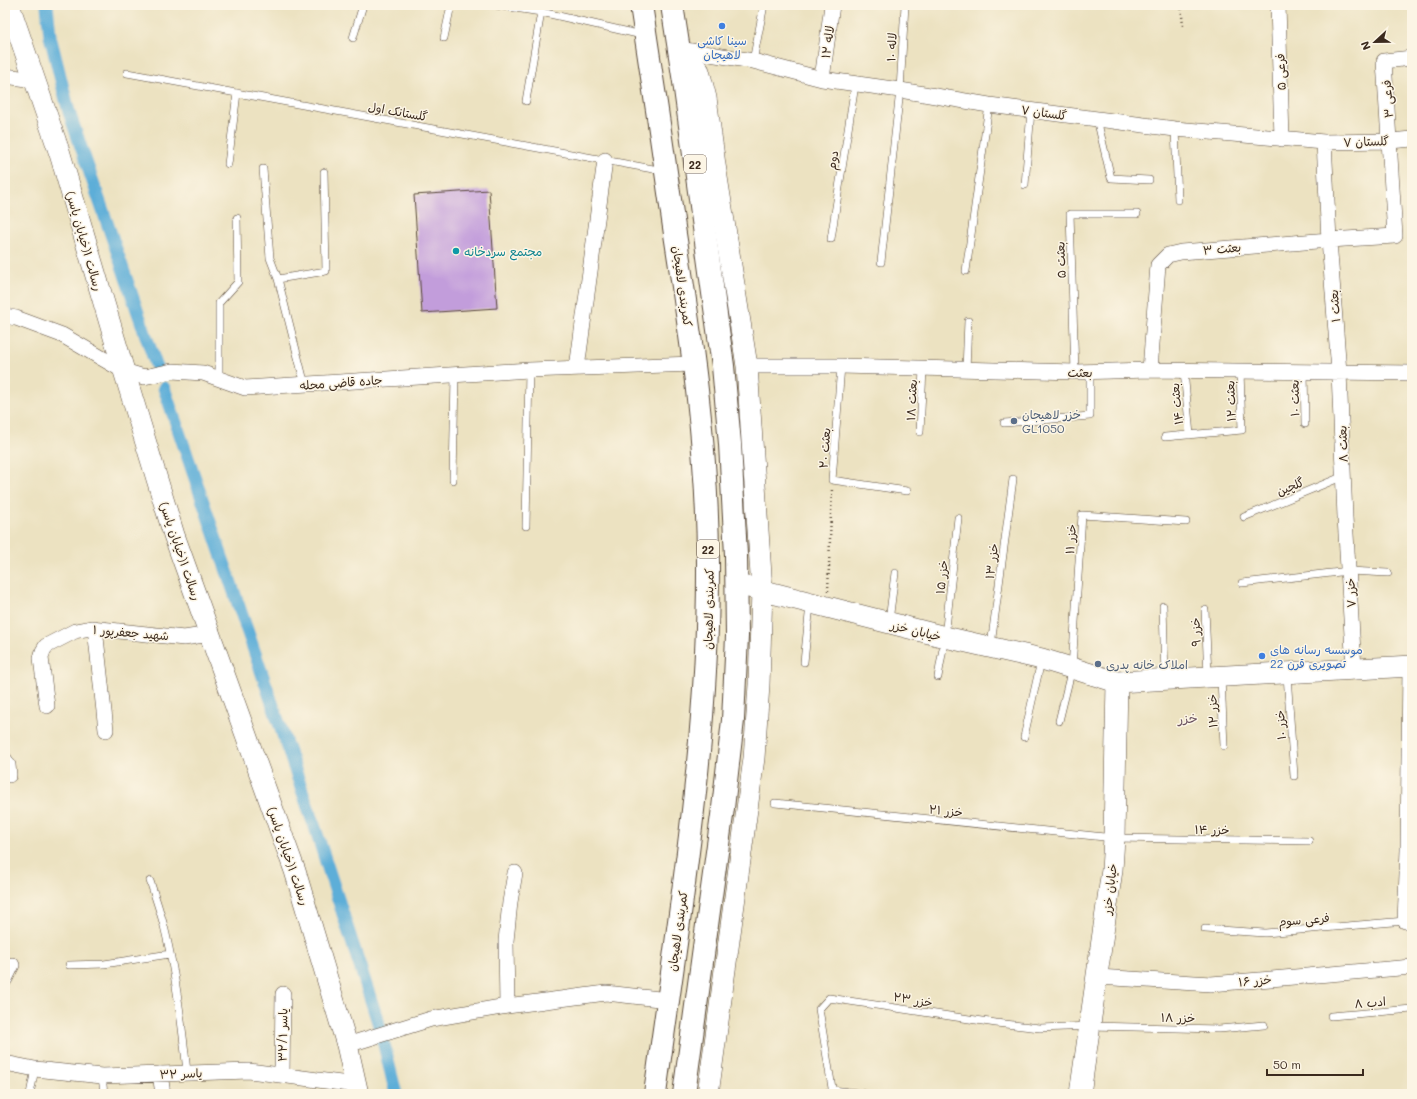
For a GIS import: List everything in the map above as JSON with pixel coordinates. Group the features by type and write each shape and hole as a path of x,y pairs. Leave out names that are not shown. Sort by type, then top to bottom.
{"highway":[{"name":"کمربندی لاهیجان","path":"641,5 687,314 703,446 708,559 708,635 703,718 694,802 655,1094"},
{"name":"22","path":"672,5 723,366 730,444 737,636 733,720 723,808 684,1094"}],"street":[{"name":"لاله ۱۲","path":"822,80 832,5"},
{"name":"فرعی ۵","path":"1278,5 1282,139"},
{"name":"رسالت ۱(خیابان یاسر)","path":"8,9 35,80 60,154 174,535 295,871 347,1045 357,1090"},
{"name":"گلستان ۷","path":"679,48 753,60 822,80 900,90 1031,111 1175,129 1324,142 1390,141 1412,139"},
{"path":"679,48 699,71 706,98 715,165 747,366 762,590 759,685 754,758 708,1094"},
{"name":"فرعی ۳","path":"1390,141 1384,61 1412,58"},
{"path":"5,76 35,80"},
{"name":"بعثت ۳","path":"1150,370 1158,266 1168,255 1181,252 1395,236 1390,141"},
{"name":"بعثت ۱","path":"1324,142 1329,240 1339,372"},
{"path":"577,368 605,160"},
{"name":"جاده قاضی محله","path":"5,316 16,318 62,335 124,371 144,377 172,371 203,373 244,388 529,370 693,364"},
{"path":"723,366 747,366"},
{"name":"بعثت","path":"747,366 841,366 1083,372 1150,370 1412,373"},
{"name":"بعثت ۸","path":"1339,372 1345,517"},
{"name":"خزر ۷","path":"1345,517 1354,669"},
{"name":"خیابان خزر","path":"736,584 945,638 1042,659 1117,682 1411,666"},
{"path":"95,628 106,730"},
{"name":"شهید جعفرپور ۱","path":"47,706 41,658 42,651 46,646 75,631 95,628 184,638 210,634"},
{"path":"1409,921 1411,666"},
{"name":"خیابان خزر","path":"1080,1094 1098,977 1112,870 1117,682"},
{"path":"5,760 8,765 8,776"},
{"path":"507,1006 506,941 515,873"},
{"path":"5,979 12,966"},
{"name":"خزر ۱۶","path":"1098,977 1211,984 1412,967"},
{"path":"347,1045 432,1019 507,1006 606,993 668,1000"},
{"name":"یاسر ۳۲/۱","path":"282,1075 283,994"},
{"name":"یاسر ۳۲","path":"5,1062 36,1069 102,1076 250,1071 282,1075 357,1090"},
{"path":"160,1074 163,1094"}],"lane":[{"path":"353,38 363,5"},
{"path":"444,38 451,5"},
{"path":"496,5 541,12 646,36"},
{"path":"753,60 764,5"},
{"name":"لاله ۱۰","path":"881,262 900,90 904,5"},
{"path":"526,101 541,12"},
{"name":"گلستانک اول","path":"127,73 666,171"},
{"name":"دوم","path":"831,239 855,84"},
{"path":"228,164 237,93"},
{"path":"966,271 989,105"},
{"path":"1025,186 1031,111"},
{"path":"1097,119 1111,178 1149,180"},
{"path":"1175,129 1178,200"},
{"path":"263,169 270,258 278,279 306,384"},
{"path":"278,279 326,271 324,172"},
{"name":"بعثت ۵","path":"1083,372 1070,214 1137,214"},
{"path":"219,379 219,303 238,282 237,218"},
{"path":"966,370 968,321"},
{"name":"بعثت ۲۰","path":"841,366 832,480 907,491"},
{"name":"بعثت ۱۸","path":"920,432 924,369"},
{"path":"526,526 529,370"},
{"name":"بعثت ۱۴","path":"1184,371 1190,435"},
{"name":"بعثت ۱۲","path":"1190,435 1242,430 1240,371"},
{"name":"بعثت ۱۰","path":"1304,371 1306,424"},
{"path":"1004,423 1090,416 1083,372"},
{"path":"453,480 455,375"},
{"path":"1165,436 1190,435"},
{"name":"گلچین","path":"1244,516 1344,476"},
{"name":"خزر ۱۳","path":"991,647 1013,479"},
{"name":"خزر ۱۱","path":"1072,668 1082,515 1186,522"},
{"name":"خزر ۱۵","path":"938,678 945,638 958,518"},
{"path":"1242,583 1349,571 1388,573"},
{"path":"888,623 895,573"},
{"path":"804,662 819,605"},
{"path":"1162,606 1165,679"},
{"name":"خزر ۹","path":"1205,610 1215,676"},
{"path":"1024,737 1042,659"},
{"path":"1059,721 1072,668"},
{"name":"خزر ۱۰","path":"1287,673 1294,776"},
{"name":"خزر ۱۲","path":"1215,676 1224,746"},
{"name":"خزر ۲۱","path":"775,803 1114,838"},
{"name":"خزر ۱۴","path":"1114,838 1309,841"},
{"path":"150,881 164,926 170,954 182,1021 187,1072"},
{"name":"فرعی سوم","path":"1205,929 1265,933 1409,921"},
{"path":"69,965 104,964 170,954"},
{"name":"خزر ۲۳","path":"831,1093 819,1009 829,998 1032,1027 1091,1026"},
{"name":"ادب ۸","path":"1331,1016 1412,1009"},
{"name":"خزر ۱۸","path":"1091,1026 1219,1029 1264,1025"},
{"path":"30,1094 36,1069"},
{"path":"102,1076 104,1094"},
{"path":"831,1093 865,1094"}],"path":[{"path":"1181,5 1182,26"},
{"path":"819,605 832,480"}],"building":[{"name":"مجتمع سردخانه","path":"489,190 497,308 422,313 414,195"}],"waterway":[{"path":"47,5 50,36 69,112 156,365"},
{"path":"164,388 315,828 380,1028 396,1094"}],"place":[{"name":"سینا کاشی لاهیجان","path":"722,26"},
{"name":"مجتمع سردخانه","path":"456,251"},
{"name":"خزر لاهیجان GL1050","path":"1014,421"},
{"name":"موسسه رسانه های تصویری قرن 22","path":"1262,656"},
{"name":"املاک خانه پدری","path":"1098,664"}],"district":[{"name":"خزر","path":"1188,717"}]}
